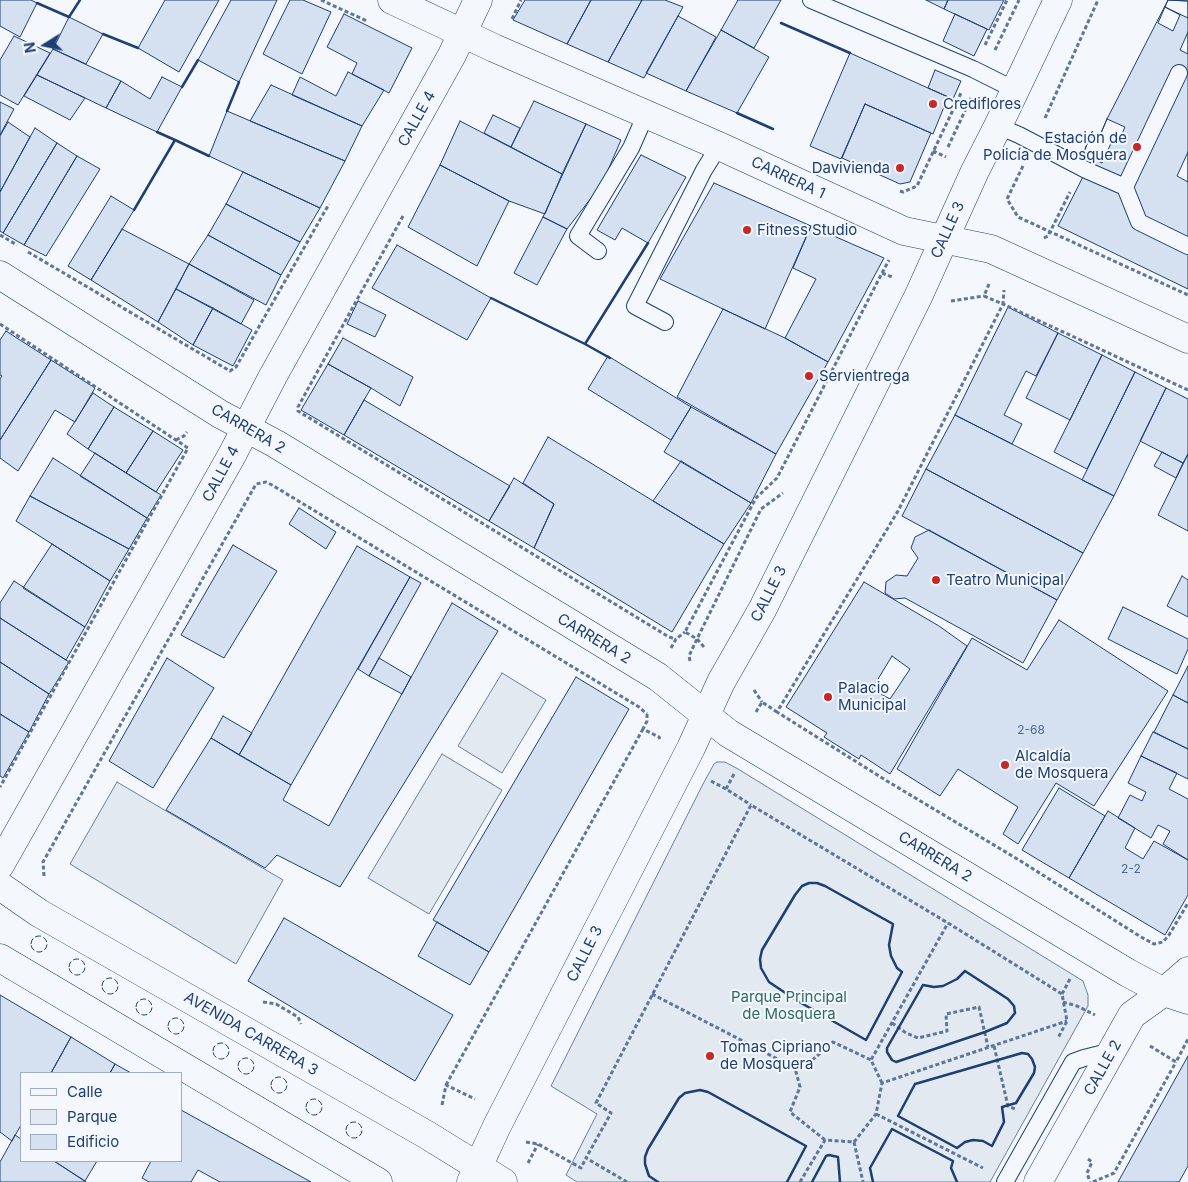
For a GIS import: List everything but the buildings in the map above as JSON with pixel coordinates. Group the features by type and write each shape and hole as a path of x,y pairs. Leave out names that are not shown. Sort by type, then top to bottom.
{"street":[{"name":"CARRERA 1","path":"392,0 897,228 991,249 1188,339"},
{"name":"CALLE 4","path":"0,865 217,482 245,428 452,55 478,0"},
{"name":"CALLE 3","path":"474,1175 497,1126 691,748 721,682 762,610 918,297 975,171 1058,0"},
{"name":"CARRERA 2","path":"0,275 245,428 276,444 658,677 728,733 1128,973 1176,996"},
{"name":"AVENIDA CARRERA 3","path":"0,886 39,913 428,1135 474,1175 503,1182"},
{"path":"0,958 378,1182"},
{"name":"CALLE 2","path":"1038,1182 1132,1015 1176,996 1188,971"}],"lane":[{"path":"811,0 983,74 1015,90"},
{"path":"1179,73 1126,187 1139,222 1188,246"},
{"path":"598,250 578,236 631,148 646,114"},
{"path":"998,126 1086,170 1126,187"},
{"path":"665,322 635,306 704,170 719,146"},
{"path":"1005,1182 1073,1062 1112,1051"}],"path":[{"path":"321,0 372,24"},
{"path":"940,163 1018,0"},
{"path":"1033,143 1098,0"},
{"path":"1032,168 1024,164 1007,199 1018,217 1188,295"},
{"path":"1002,254 1048,236 1072,187"},
{"path":"0,235 230,371 236,367 332,198"},
{"path":"404,213 298,407 298,411 669,637 676,639"},
{"path":"1015,222 1018,217"},
{"path":"888,286 913,232"},
{"path":"882,273 889,260 886,254"},
{"path":"985,292 984,296 1188,390"},
{"path":"1004,304 898,511 777,712 1154,944 1163,942 1169,935 1188,903"},
{"path":"0,324 188,448 0,787"},
{"path":"762,702 748,678 712,658 702,642 685,632 756,498 777,478 808,416"},
{"path":"50,880 44,876 43,862 256,484 266,482 272,485 638,706 647,714"},
{"path":"691,664 689,656 697,638 761,509 782,494 787,486"},
{"path":"780,724 784,716"},
{"path":"446,1085 642,729"},
{"path":"732,778 726,789 1062,994"},
{"path":"538,1144 581,1168 611,1113 596,1103 751,805"},
{"path":"871,1060 948,923"},
{"path":"1163,942 1169,946"},
{"path":"652,994 794,1068 800,1087 790,1112 825,1140 854,1142"},
{"path":"261,1002 276,1004 298,1017 302,1025"},
{"path":"892,1023 906,1033 918,1038 947,1031 946,1014 979,1007 988,1047"},
{"path":"882,1083 1068,1021"},
{"path":"794,1068 810,1062 833,1042 871,1060 882,1083 876,1114 854,1142 862,1182"},
{"path":"994,1046 1008,1106"},
{"path":"1093,1182 1114,1173 1176,1062"},
{"path":"433,1103 441,1108"},
{"path":"876,1114 988,1170"},
{"path":"800,1182 825,1140"},
{"path":"586,1158 627,1182"}],"green space":[{"path":"502,673 546,700 502,773 458,746"},
{"path":"442,754 502,790 429,914 368,878"},
{"name":"Parque Principal de Mosquera","path":"717,762 725,762 738,769 1083,981 1088,995 1088,1006 990,1182 577,1182 566,1175 597,1114 551,1086 703,784"},
{"path":"117,782 283,880 236,964 70,864"}],"fence":[{"path":"39,936 45,938 47,944 45,950 39,952 33,950 31,944 33,938 39,936"},
{"path":"77,959 83,961 85,967 83,973 77,975 71,973 69,967 71,961 77,959"},
{"path":"110,978 116,980 118,986 116,992 110,994 104,992 102,986 104,980 110,978"},
{"path":"144,999 150,1001 152,1007 150,1013 144,1015 138,1013 136,1007 138,1001 144,999"},
{"path":"176,1018 184,1026 176,1034 168,1026 176,1018"},
{"path":"221,1043 227,1045 229,1051 227,1057 221,1059 215,1057 213,1051 215,1045 221,1043"},
{"path":"246,1058 252,1060 254,1066 252,1072 246,1074 240,1072 238,1066 240,1060 246,1058"},
{"path":"279,1077 285,1079 287,1085 285,1091 279,1093 273,1091 271,1085 273,1079 279,1077"},
{"path":"314,1099 320,1101 322,1107 320,1113 314,1115 308,1113 306,1107 308,1101 314,1099"},
{"path":"354,1122 360,1124 362,1130 360,1136 354,1138 348,1136 346,1130 348,1124 354,1122"}],"wall":[{"path":"37,3 69,17 80,0"},
{"path":"781,23 850,53"},
{"path":"103,34 138,48"},
{"path":"182,87 198,60"},
{"path":"227,111 239,82"},
{"path":"737,113 773,129"},
{"path":"157,132 175,140"},
{"path":"134,210 175,140 209,156"},
{"path":"610,358 585,344 648,243"},
{"path":"491,298 585,344"},
{"path":"809,883 825,886 893,924 889,945 891,956 897,968 902,972 866,1040 796,1000 769,982 761,968 762,950 795,895 802,886 809,883"},
{"path":"965,971 1008,999 1014,1006 1015,1013 1007,1023 896,1062 892,1060 887,1052 887,1048 923,985 943,986 957,979 965,971"},
{"path":"1022,1053 1028,1054 1032,1059 1035,1067 1034,1073 1016,1103 1002,1107 1004,1122 992,1146 983,1141 973,1140 965,1142 957,1148 898,1116 915,1084 1022,1053"},
{"path":"658,1182 649,1176 645,1164 648,1149 679,1098 685,1093 700,1090 708,1092 806,1146 787,1182"},
{"path":"873,1182 870,1168 892,1129 953,1161 951,1168 957,1182"},
{"path":"812,1182 826,1156 829,1155 838,1157 840,1182"}],"place":[{"name":"Crediflores","path":"933,104"},
{"name":"Estación de Policía de Mosquera","path":"1137,147"},
{"name":"Davivienda","path":"900,168"},
{"name":"Fitness Studio","path":"747,230"},
{"name":"Servientrega","path":"809,376"},
{"name":"Teatro Municipal","path":"936,580"},
{"name":"Palacio Municipal","path":"828,697"},
{"name":"Alcaldía de Mosquera","path":"1005,765"},
{"name":"Tomas Cipriano de Mosquera","path":"710,1056"}]}
